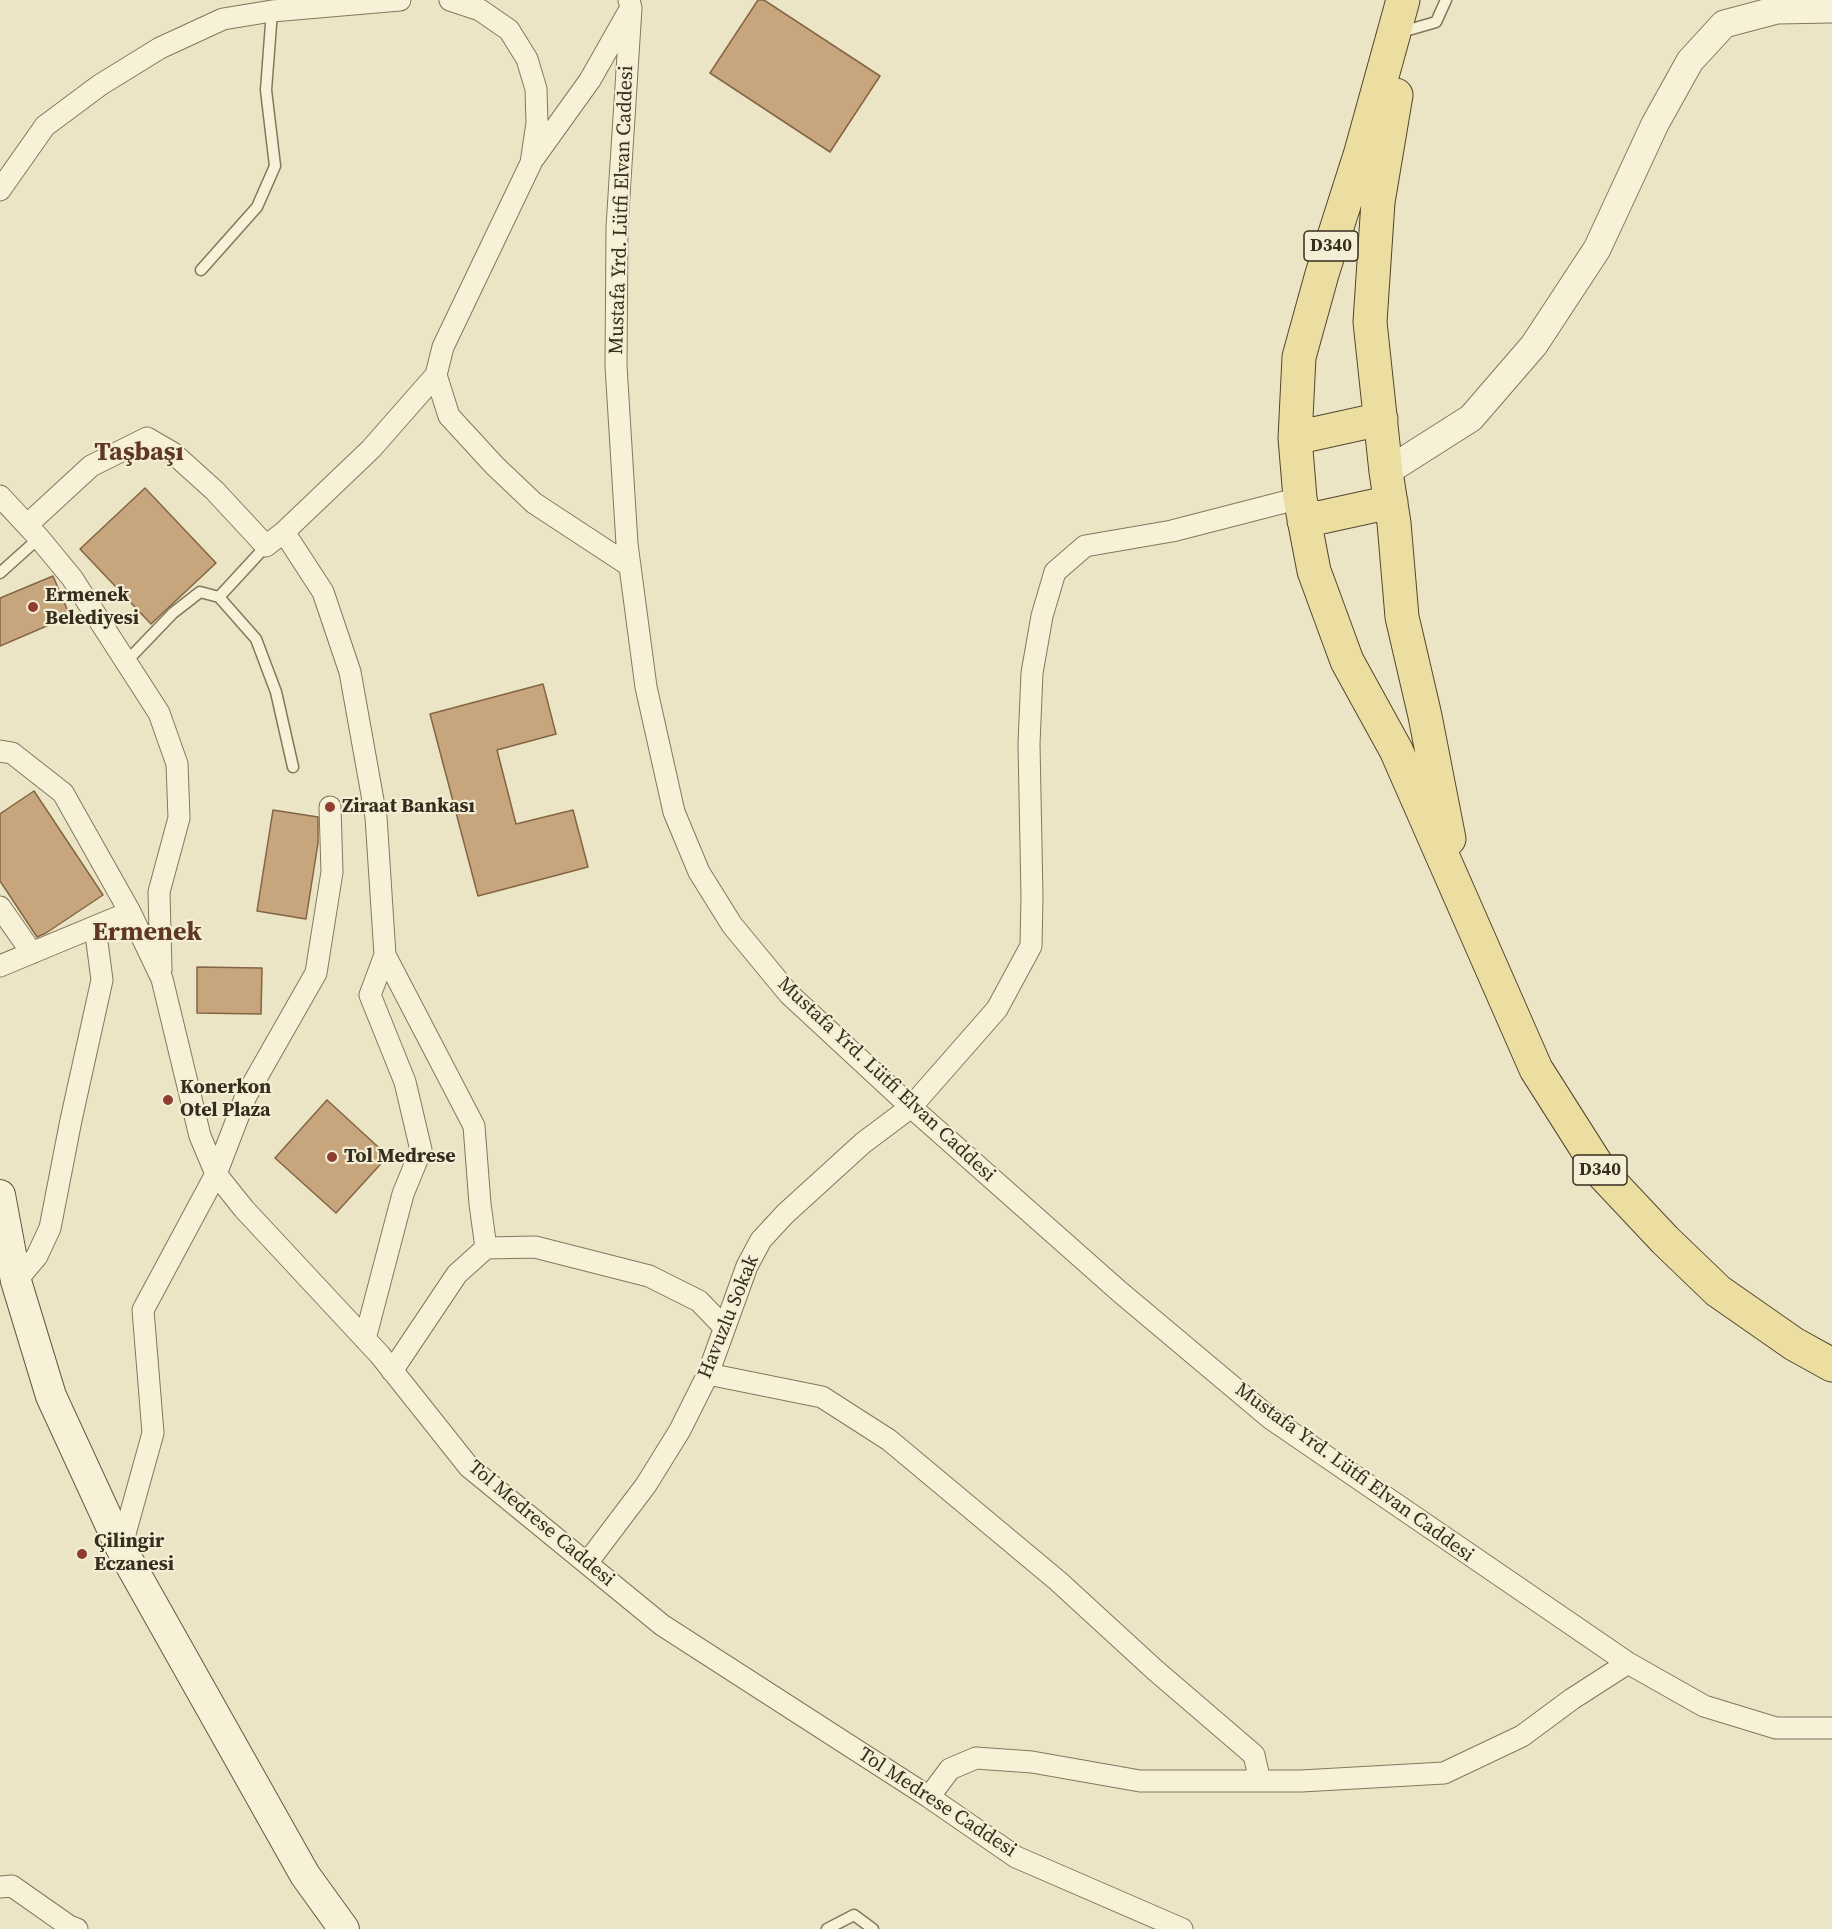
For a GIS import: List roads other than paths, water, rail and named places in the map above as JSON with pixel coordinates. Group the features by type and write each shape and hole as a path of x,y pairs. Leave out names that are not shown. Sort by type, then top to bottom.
{"main road":[{"name":"D340","path":"1406,10 1378,202 1370,322 1402,617 1425,716 1461,899"},
{"name":"D340","path":"1406,10 1322,274 1299,357 1295,438 1302,509 1314,571 1347,661 1396,750 1536,1069 1602,1173 1665,1240 1718,1291 1794,1344 1832,1365"},
{"path":"1295,438 1381,419"},
{"path":"1302,509 1389,487"},
{"path":"0,1195 16,1281 51,1396 121,1548 305,1875 344,1929"}],"street":[{"path":"0,190 45,126 100,85 160,48 223,19 272,6 400,0"},
{"path":"450,0 480,10 510,30 527,59 536,89 537,123 531,163"},
{"path":"33,531 91,466 147,438 173,453 215,491 266,546 284,532 371,449 436,375 443,347 531,163 590,81 634,3"},
{"name":"Mustafa Yrd. Lütfi Elvan Caddesi","path":"634,3 617,227 616,366 627,544 646,687 674,812 699,872 732,925 789,994 911,1107 1120,1292 1270,1418 1628,1663 1704,1707 1776,1728 1832,1728"},
{"path":"1389,487 1471,418 1534,345 1597,249 1654,124 1690,61 1724,24 1778,10 1832,9"},
{"path":"436,375 449,417 495,466 534,503 630,566"},
{"path":"0,496 72,578 159,713 177,764 179,818 159,892 162,979"},
{"name":"Havuzlu Sokak","path":"587,1563 646,1485 680,1430 708,1374 723,1326 747,1266 761,1240 784,1214 855,1151 911,1107 997,1009 1031,946 1029,744 1032,674 1042,616 1055,572 1085,546 1302,509"},
{"path":"284,532 323,592 350,672 376,817 385,955 474,1126 486,1248"},
{"path":"0,751 12,753 63,793 130,912 162,979"},
{"path":"121,1548 153,1433 143,1310 216,1174 246,1096 316,973 332,872 330,807"},
{"path":"0,907 32,953"},
{"path":"0,966 130,912"},
{"path":"16,1281 37,1256 50,1228 102,980 95,927"},
{"path":"365,1339 403,1194 421,1150 405,1082 370,995 385,955"},
{"name":"Tol Medrese Caddesi","path":"162,979 201,1136 216,1174 244,1209 365,1339 469,1467 662,1625 929,1797 1016,1857 1182,1929"},
{"path":"392,1371 457,1274 486,1248 535,1247 649,1276 699,1301 723,1326"},
{"path":"708,1374 822,1397 889,1440 1059,1581 1155,1670 1254,1755 1260,1781"},
{"path":"929,1797 950,1769 976,1758 1032,1762 1140,1781 1301,1781 1444,1773 1522,1736 1628,1663"},
{"path":"0,1887 12,1886 69,1926 77,1929"}],"lane":[{"path":"1406,10 1436,22 1446,0"},
{"path":"201,270 257,207 275,166 266,90 272,6"},
{"path":"0,573 33,531"},
{"path":"219,597 266,546"},
{"path":"126,662 173,613 200,592 219,597 256,639 276,692 294,767"},
{"path":"827,1929 854,1915 873,1929"}],"place":[{"name":"Ermenek Belediyesi","path":"33,607"},
{"name":"Ziraat Bankası","path":"330,807"},
{"name":"Konerkon Otel Plaza","path":"168,1100"},
{"name":"Tol Medrese","path":"332,1157"},
{"name":"Çilingir Eczanesi","path":"82,1554"}],"district":[{"name":"Taşbaşı","path":"139,453"},
{"name":"Ermenek","path":"147,933"}]}
